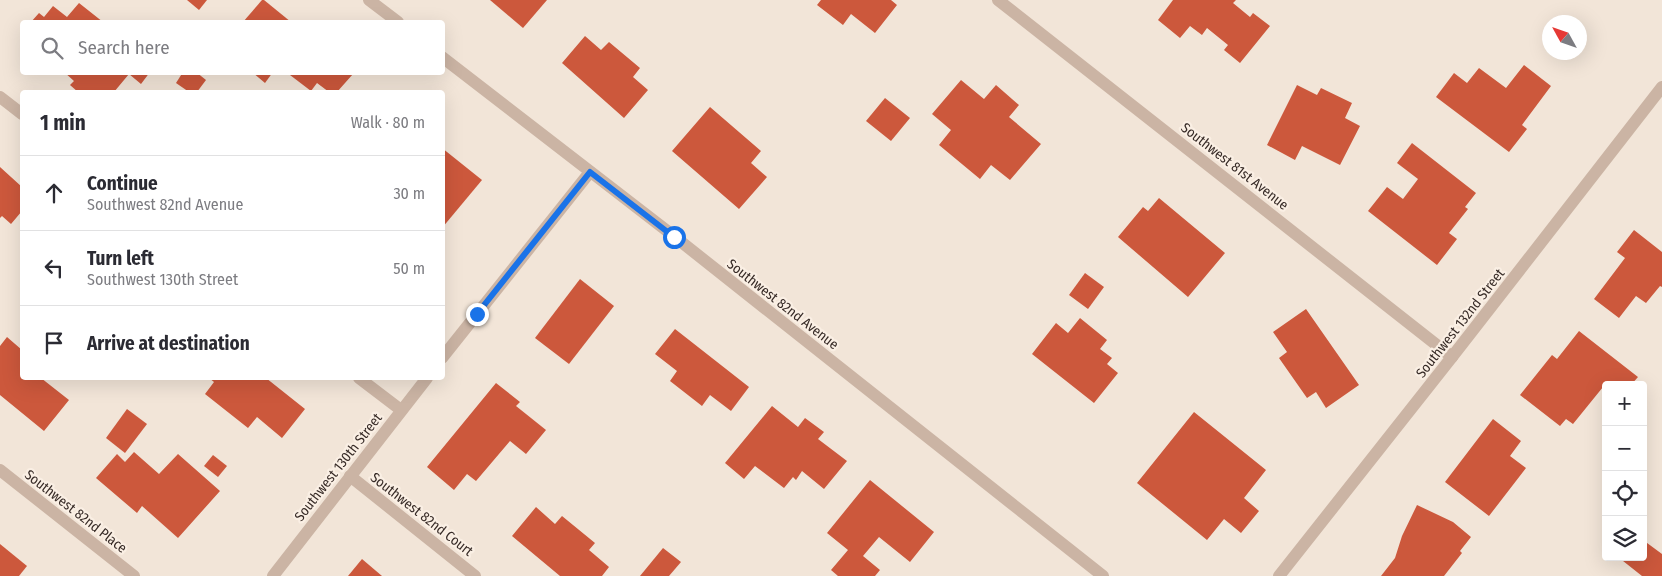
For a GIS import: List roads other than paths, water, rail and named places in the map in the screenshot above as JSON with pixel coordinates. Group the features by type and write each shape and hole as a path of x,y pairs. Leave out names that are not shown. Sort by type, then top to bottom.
{"street":[{"path":"369,0 395,20"},
{"name":"Southwest 81st Avenue","path":"998,0 1452,357"},
{"name":"Southwest 82nd Avenue","path":"445,59 1104,576"},
{"name":"Southwest 132nd Street","path":"1279,576 1662,87"},
{"path":"0,97 20,112"},
{"path":"445,354 590,172"},
{"path":"362,380 401,410"},
{"name":"Southwest 130th Street","path":"272,576 425,380"},
{"name":"Southwest 82nd Place","path":"0,470 134,576"},
{"name":"Southwest 82nd Court","path":"350,476 475,576"}]}
